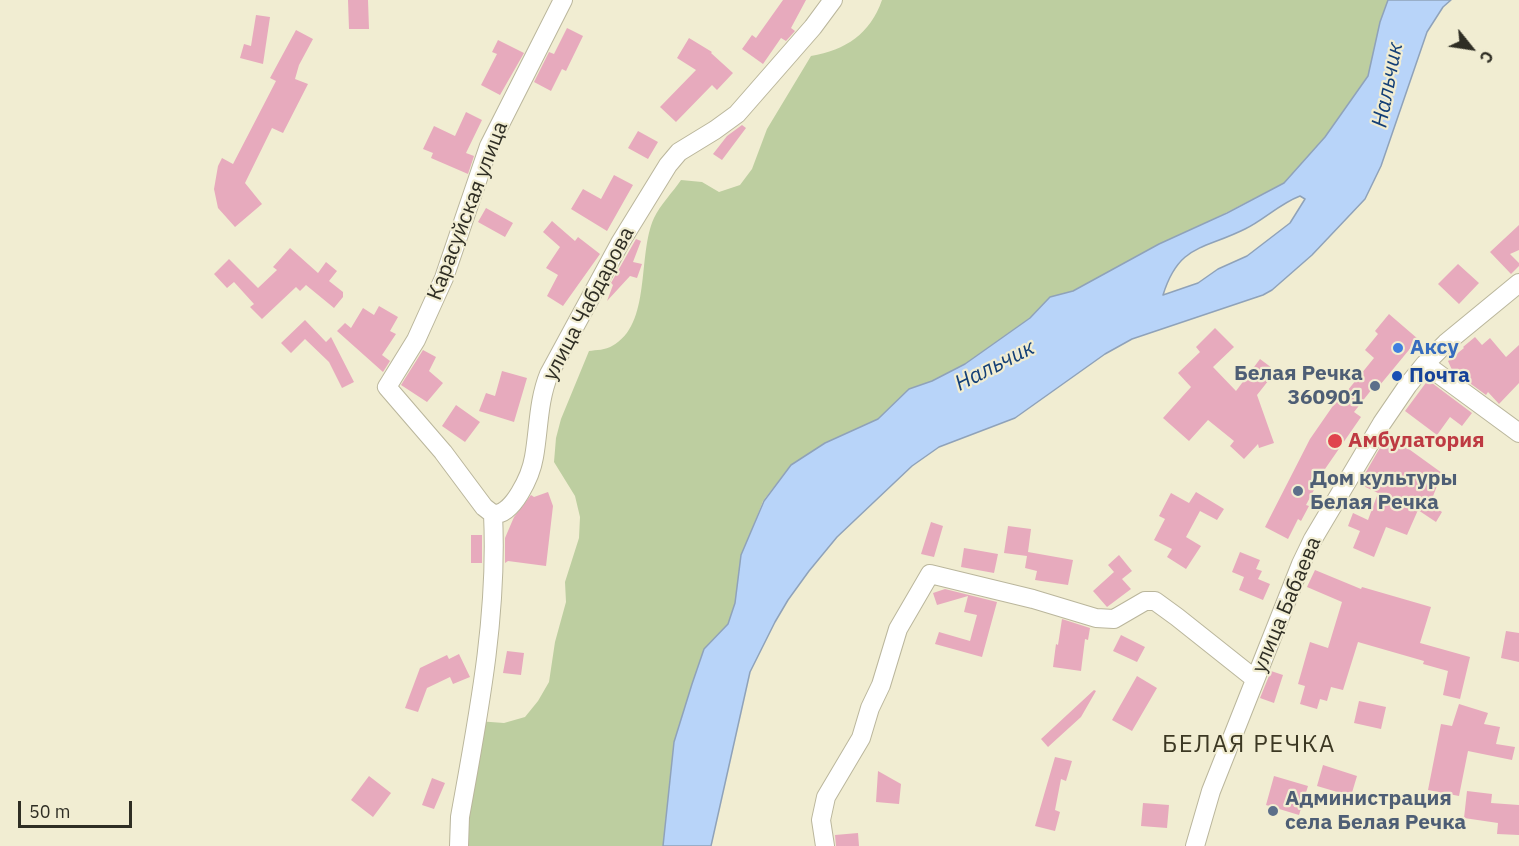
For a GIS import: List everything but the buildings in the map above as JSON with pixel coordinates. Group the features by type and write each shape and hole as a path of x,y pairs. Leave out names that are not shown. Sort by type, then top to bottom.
{"street":[{"name":"улица Чабдарова","path":"493,514 498,515 508,510 516,501 534,458 541,399 549,374 620,243 668,165 679,152 737,114 813,27 832,0"},
{"name":"Карасуйская улица","path":"493,514 484,507 443,452 387,387 416,340 444,278 489,146 558,2"},
{"name":"улица Бабаева","path":"1195,846 1211,791 1313,539 1382,423 1425,364 1446,343 1519,283"},
{"path":"1425,364 1519,433"},
{"path":"459,846 460,817 490,634 493,514"},
{"path":"825,846 821,820 826,797 861,738 870,708 881,685 898,629 930,574 1033,599 1096,618 1114,619 1145,601 1155,601 1255,679"}],"green space":[{"path":"882,0 1388,0 1380,22 1368,76 1325,137 1284,183 1073,291 1050,297 1030,318 965,364 932,381 909,389 878,419 825,443 791,465 763,501 742,555 735,603 728,624 704,649 674,742 663,846 459,846 477,721 504,723 525,717 549,682 555,642 566,602 565,582 579,538 580,517 575,496 554,462 556,438 561,419 589,351 612,346 625,336 633,322 642,288 649,233 654,218 681,180 702,182 719,192 740,185 752,169 767,129 811,56 835,50 855,38 871,22"}],"water":[{"name":"Нальчик","path":"1388,0 1451,0 1443,7 1427,32 1381,166 1365,199 1312,255 1272,290 1132,339 1105,354 1015,418 939,447 912,466 837,537 809,571 775,622 750,672 711,846 663,846 674,742 692,684 704,649 728,624 735,603 741,555 764,501 791,465 825,443 878,419 909,389 932,381 965,364 1030,318 1050,297 1073,291 1159,244 1227,213 1284,183 1325,137 1368,76 1380,22","holes":["1300,196 1305,199 1290,223 1247,256 1218,269 1198,283 1163,295 1169,278 1185,257 1245,229 1292,199"]}],"place":[{"name":"Аксу","path":"1398,348"},
{"name":"Почта","path":"1397,376"},
{"name":"Белая Речка 360901","path":"1375,386"},
{"name":"Амбулатория","path":"1335,441"},
{"name":"Дом культуры Белая Речка","path":"1298,491"},
{"name":"Администрация села Белая Речка","path":"1273,811"}],"district":[{"name":"БЕЛАЯ РЕЧКА","path":"1249,745"}]}
